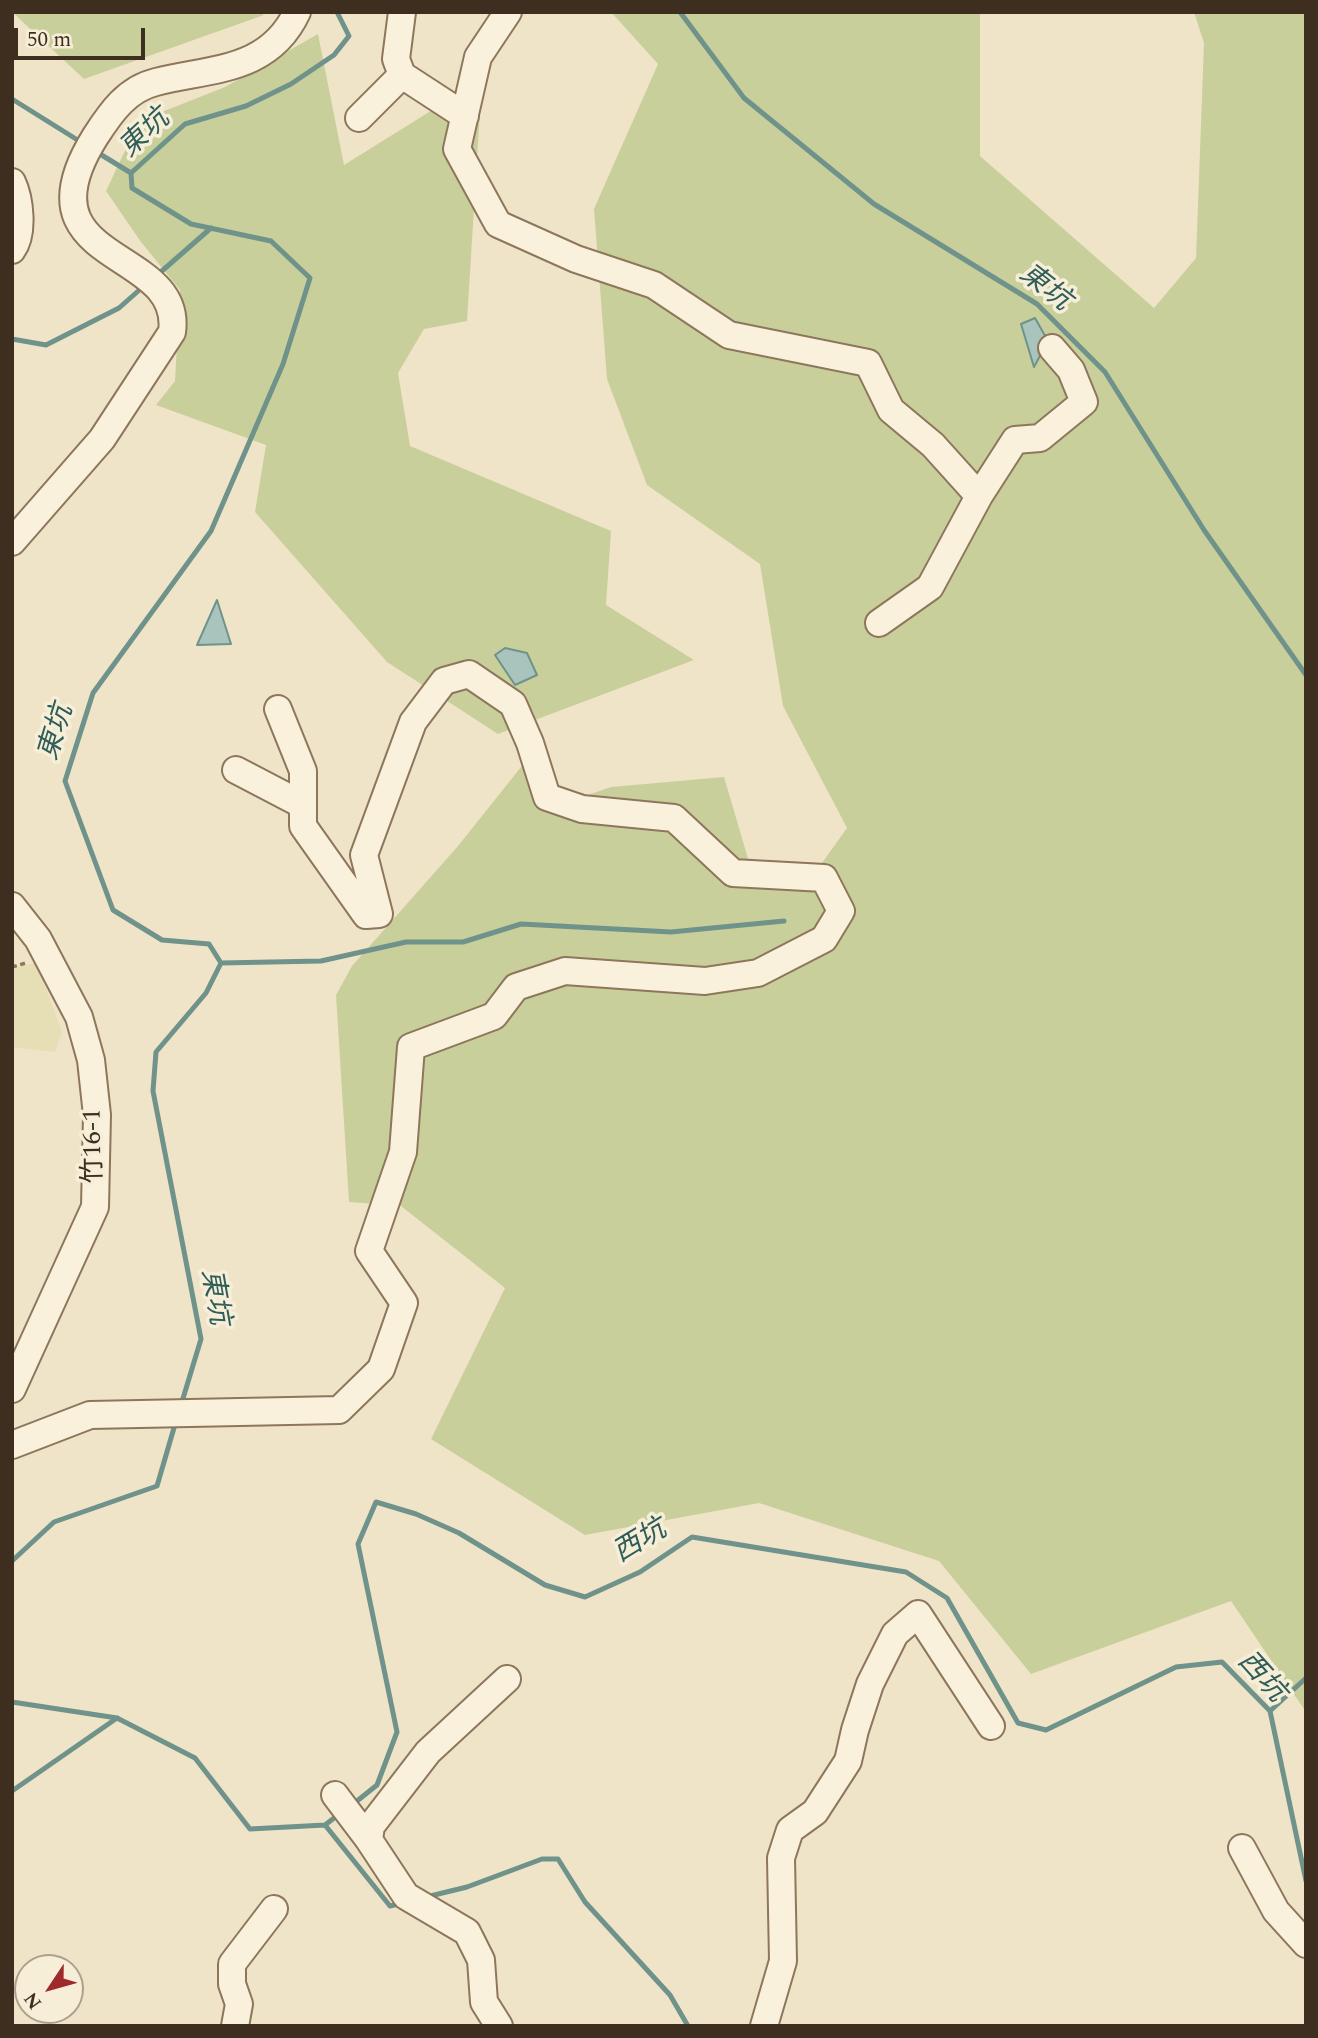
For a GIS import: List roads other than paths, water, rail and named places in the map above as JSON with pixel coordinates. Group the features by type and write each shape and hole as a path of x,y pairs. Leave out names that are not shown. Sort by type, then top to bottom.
{"street":[{"path":"12,542 102,439 167,343 174,319 171,306 149,282 78,223 72,190 88,147 110,112 128,94 146,84 222,70 262,54 285,35 297,12"},
{"path":"402,12 396,59 402,75 464,116"},
{"path":"508,12 478,57 457,149 498,224 576,259 654,285 729,335 868,363 891,411 933,445 979,496"},
{"path":"359,118 402,75"},
{"path":"12,182 19,221 16,245 12,250"},
{"path":"879,623 930,587 979,496 1016,440 1040,438 1084,402 1070,370 1052,348"},
{"path":"12,1446 90,1415 339,1410 381,1369 404,1303 369,1251 403,1152 411,1047 494,1016 516,987 565,971 705,981 758,973 824,939 841,911 824,878 733,873 674,818 582,809 547,797 530,743 513,704 469,674 444,681 413,722 364,855 379,914 366,915 303,826 303,771 278,709"},
{"path":"236,770 303,805"},
{"name":"竹16-1","path":"12,906 38,939 79,1017 91,1060 97,1115 95,1207 12,1389"},
{"path":"764,2026 783,1961 781,1858 790,1830 815,1812 848,1761 870,1684 895,1634 918,1614 990,1726"},
{"path":"369,1840 371,1826 428,1752 507,1679"},
{"path":"335,1795 415,1901 467,1932 481,1960 484,2002 499,2026"},
{"path":"1242,1849 1276,1911 1306,1944"},
{"path":"235,2026 239,2004 232,1984 232,1964 274,1909"}],"water":[{"path":"1035,318 1048,341 1034,367 1021,324"},
{"path":"217,600 231,644 197,645"},
{"path":"505,648 527,653 537,675 515,685 495,655"}],"waterway":[{"name":"東坑","path":"181,1405 201,1339 153,1091 156,1052 206,993 221,963 209,944 162,940 113,910 65,781 93,693 211,531 283,364 310,278 271,241 191,224 132,188 131,173 185,124 246,106 291,84 334,55 349,36 337,12"},
{"name":"東坑","path":"680,12 744,98 874,204 1037,304 1105,372 1204,530 1306,675"},
{"path":"12,99 84,144"},
{"path":"95,151 131,173"},
{"path":"155,277 211,228"},
{"path":"12,339 46,345 119,308 145,285"},
{"path":"221,963 321,961 406,942 463,942 521,924 671,932 784,921"},
{"name":"東坑","path":"12,1561 54,1522 157,1486 176,1421"},
{"name":"西坑","path":"352,1805 377,1785 397,1732 358,1544 376,1502 416,1514 459,1533 545,1585 585,1597 640,1572 692,1537 906,1572 947,1598 1018,1723 1046,1730 1176,1667 1222,1662 1270,1711 1306,1881"},
{"path":"1270,1711 1306,1678"},
{"name":"西坑","path":"12,1702 117,1718 195,1758 250,1829 325,1825 338,1815"},
{"path":"12,1791 117,1718"},
{"path":"325,1825 390,1906 403,1903"},
{"path":"426,1897 467,1887 542,1859 558,1859 585,1902 670,1995 688,2026"}]}
